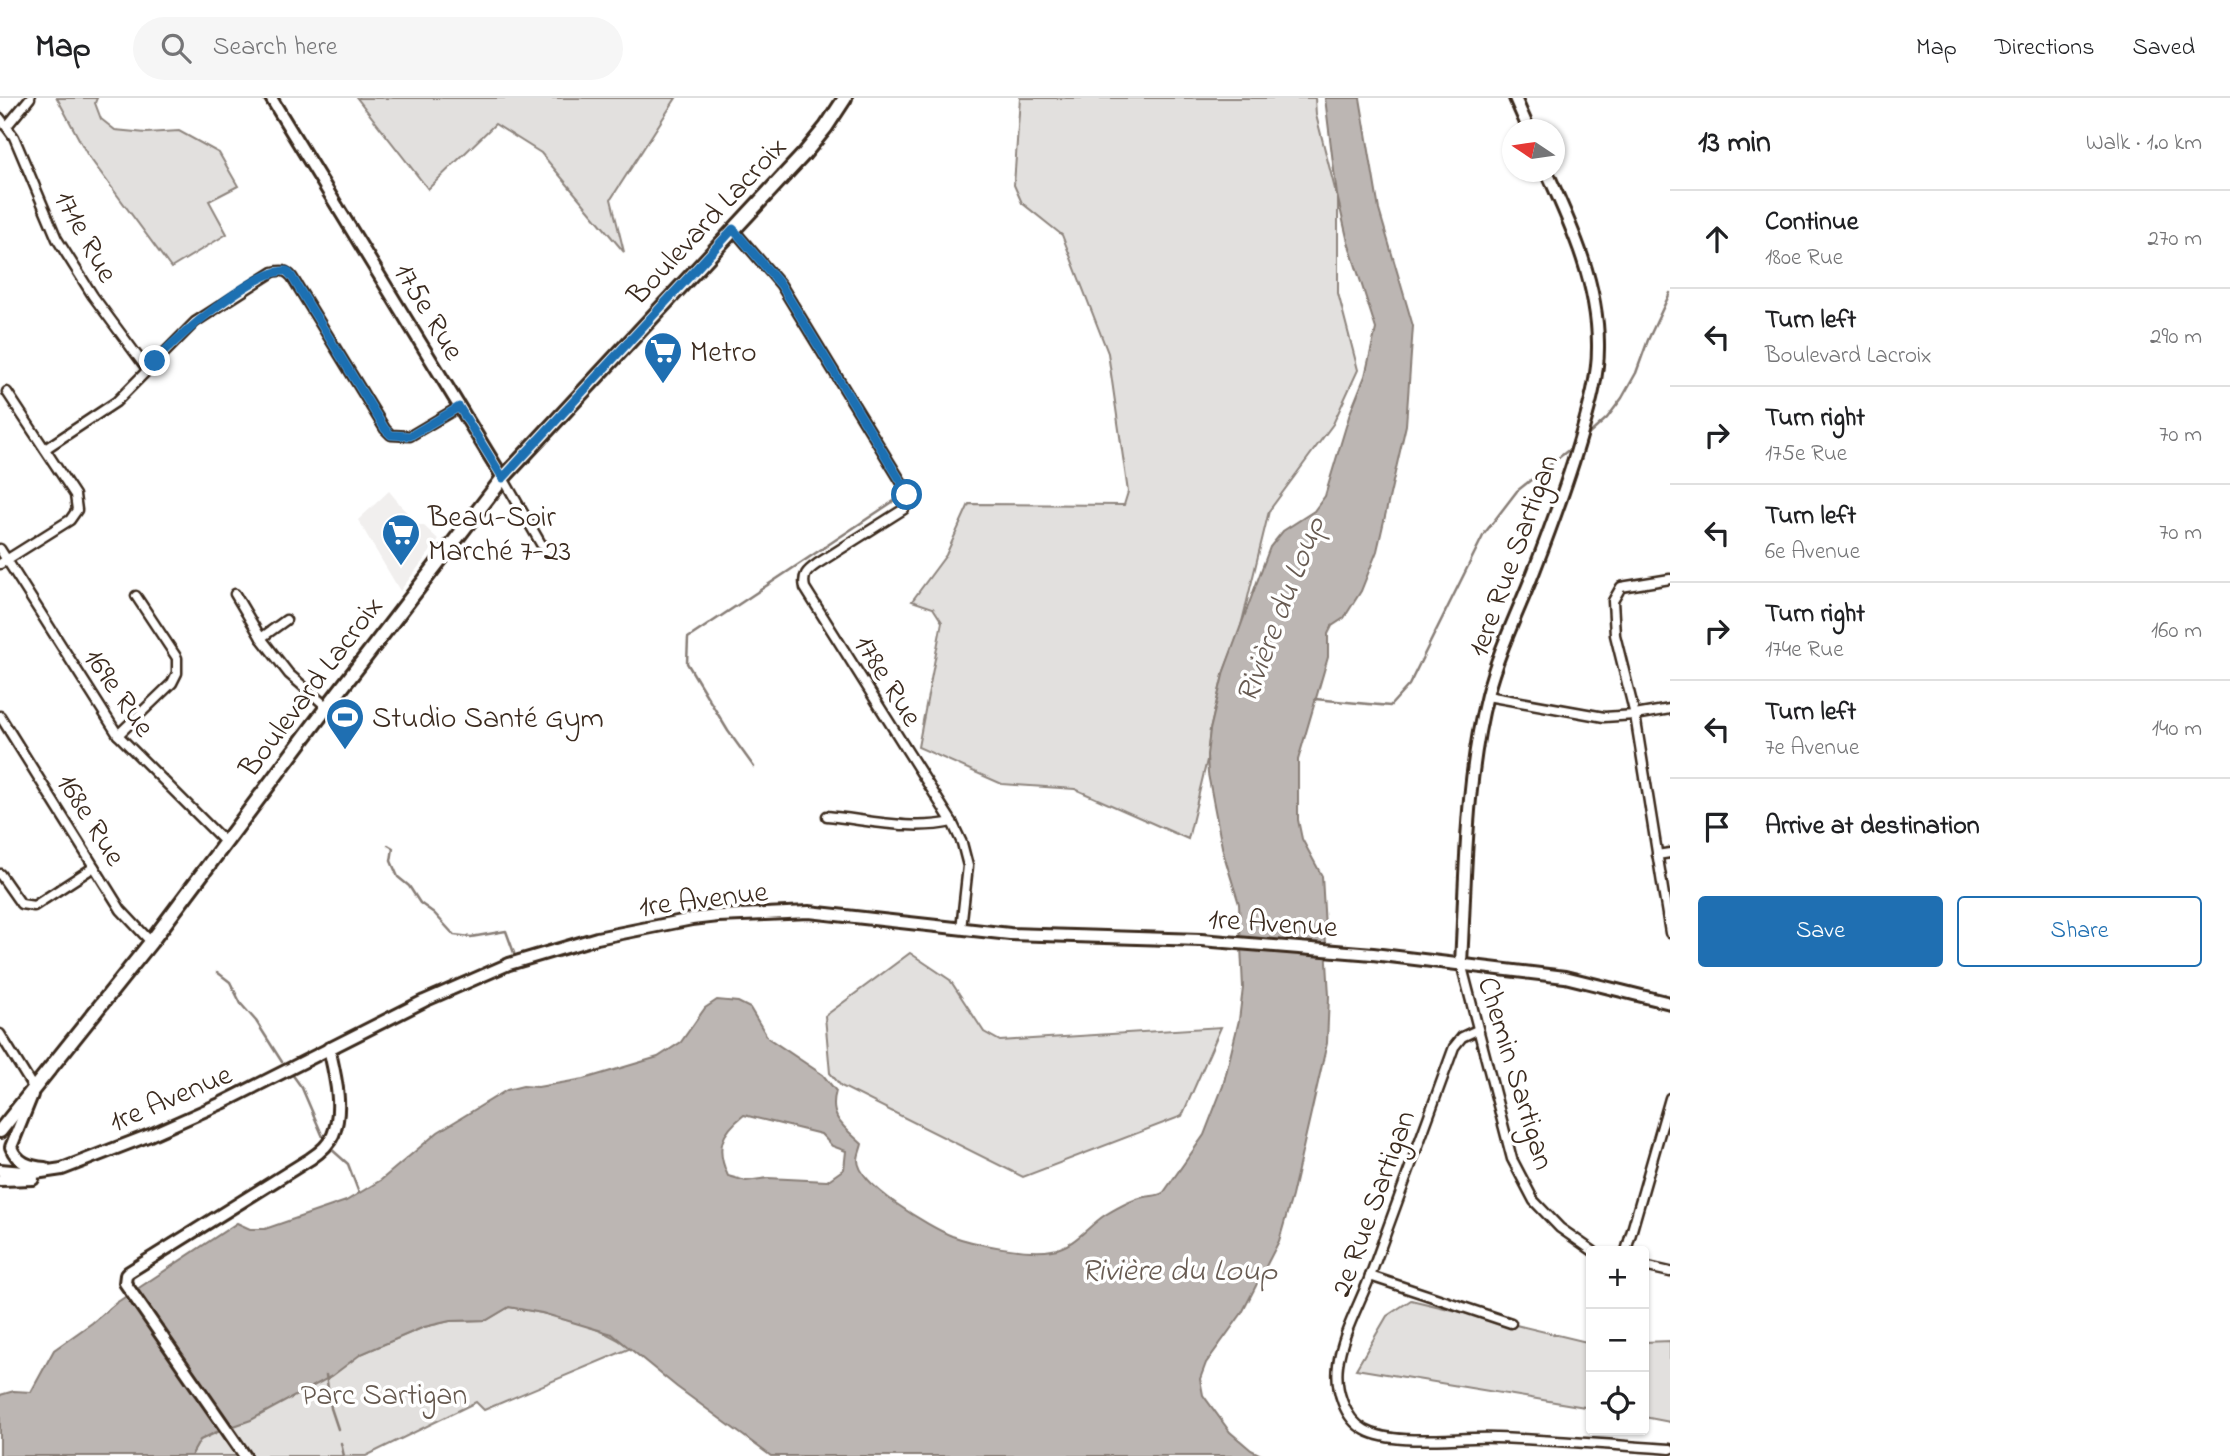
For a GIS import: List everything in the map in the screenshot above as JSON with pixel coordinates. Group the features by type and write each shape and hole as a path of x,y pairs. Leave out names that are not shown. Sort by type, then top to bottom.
{"main road":[{"name":"175e Rue","path":"271,98 503,478"},
{"name":"Boulevard Lacroix","path":"0,1131 152,942 327,707 503,478 804,154 845,98"},
{"path":"1515,98 1524,119"},
{"name":"1ere Rue Sartigan","path":"1461,963 1470,805 1476,751 1487,696 1500,652 1534,571 1575,457 1592,400 1598,349 1595,315 1575,233 1552,182"},
{"name":"1re Avenue","path":"0,1170 35,1173 62,1169 150,1135 222,1103 424,1000 509,964 597,938 679,921 731,915 809,912 1010,934 1201,940 1373,954 1565,977 1670,1003"},
{"path":"245,1456 125,1283 126,1275 310,1160 323,1149 332,1137 338,1103 329,1048"},
{"path":"34,1089 12,1147 14,1156 20,1162 36,1168 62,1169"},
{"path":"0,1180 43,1178 62,1169"}],"street":[{"path":"7,126 30,98"},
{"name":"171e Rue","path":"0,118 15,138 57,239 93,296 147,369"},
{"name":"178e Rue","path":"733,229 781,285 905,488 908,502 897,514 811,569 803,580 805,588 952,822 962,843 968,866 961,929"},
{"path":"45,449 102,414 205,314 273,272 287,271 292,277 391,435 410,436 459,407"},
{"path":"4,562 70,520 77,510 75,495 8,392"},
{"name":"175e Rue","path":"503,478 541,544 548,548"},
{"name":"169e Rue","path":"0,549 4,562 118,735 135,755 226,843"},
{"path":"1670,579 1621,587 1613,601 1615,635 1635,715 1670,933"},
{"path":"235,594 261,638 289,674 327,707"},
{"path":"118,735 172,682 177,673 177,658 136,596"},
{"path":"261,638 286,620"},
{"path":"1487,696 1604,717 1670,709"},
{"name":"168e Rue","path":"0,716 121,910 152,942"},
{"path":"827,816 935,826 952,822"},
{"path":"1657,855 1670,853"},
{"path":"0,874 21,904 34,905 94,867"},
{"name":"Chemin Sartigan","path":"1461,963 1512,1159 1534,1200 1560,1228 1586,1246"},
{"name":"2e Rue Sartigan","path":"1477,1030 1462,1037 1454,1047 1341,1348 1337,1368 1343,1405 1363,1429 1378,1436 1398,1439 1494,1438 1670,1449"},
{"path":"0,1034 34,1089"},
{"path":"1627,1246 1670,1098"},
{"path":"1649,1267 1670,1272"},
{"path":"1370,1276 1511,1323"}],"shaded area":[{"path":"389,491 417,525 423,525 439,540 400,591 358,520"}],"green space":[{"path":"57,98 97,98 95,103 101,119 115,130 146,133 179,131 219,153 238,186 209,201 227,234 171,268 87,154"},
{"path":"357,98 676,98 611,199 624,252 541,153 495,124 428,189"},
{"path":"1020,98 1315,98 1316,115 1338,201 1338,293 1358,370 1333,424 1269,511 1240,630 1224,671 1188,839 1075,789 1002,784 918,747 942,622 933,608 912,601 946,555 969,504 1124,505 1128,492 1108,353 1062,235 1022,203 1014,185"},
{"path":"910,953 950,980 984,1032 1000,1041 1221,1027 1182,1116 1023,1177 841,1086 830,1073 825,1016"},
{"path":"1411,1300 1586,1342 1586,1407 1356,1369 1387,1316"},
{"name":"Parc Sartigan","path":"509,1307 557,1316 588,1326 631,1348 484,1410 476,1402 366,1456 191,1456 200,1440 227,1428 361,1354 424,1327 450,1321 487,1320"},
{"path":"1670,1341 1670,1422 1649,1418 1649,1342"}],"water":[{"name":"Rivière du Loup","path":"1325,98 1360,98 1379,210 1413,326 1406,425 1377,551 1361,591 1344,618 1332,626 1328,634 1328,657 1298,760 1298,820 1302,839 1322,876 1329,996 1327,1043 1279,1241 1242,1313 1206,1363 1200,1379 1203,1395 1230,1432 1251,1450 1263,1456 771,1456 677,1387 612,1334 542,1313 509,1307 487,1320 450,1321 424,1327 361,1354 332,1376 251,1420 200,1440 191,1456 0,1456 0,1395 14,1391 31,1392 54,1350 116,1303 237,1223 250,1229 265,1229 346,1201 381,1180 438,1132 507,1090 584,1079 658,1057 681,1042 705,1008 717,1000 738,1002 750,1008 768,1038 823,1075 836,1091 834,1108 839,1121 862,1144 858,1160 861,1170 882,1193 897,1204 952,1236 1002,1248 1052,1250 1067,1245 1119,1207 1164,1192 1204,1135 1223,1086 1239,1020 1243,988 1239,904 1223,852 1208,774 1210,730 1224,671 1270,547 1283,531 1314,511 1325,496 1350,413 1365,376 1376,329 1348,242 1337,195","holes":["744,1115 821,1134 832,1146 846,1151 844,1169 827,1181 768,1178 746,1181 728,1176 724,1166 722,1142 730,1128"]}],"waterway":[{"path":"1587,436 1607,418 1622,398 1636,373 1670,293"},
{"path":"1315,699 1390,706 1409,685 1484,534 1517,491 1571,448"},
{"path":"754,767 728,731 687,663 688,638 897,499"},
{"path":"388,845 393,848 391,861 398,877 409,886 420,903 434,913 454,935 471,937 506,931 514,953"},
{"path":"217,972 230,982 241,1004 256,1021 282,1062"},
{"path":"292,1074 302,1088 323,1137"},
{"path":"330,1148 348,1164 359,1193"},
{"path":"326,1375 331,1408 338,1429"},
{"path":"341,1443 344,1456"}],"place":[{"name":"Metro","path":"663,385"},
{"name":"Beau-Soir Marché 7-23","path":"401,567"},
{"name":"Studio Santé Gym","path":"345,751"}],"route":[{"path":"155,361 205,314 273,272 287,271 391,435 410,436 459,407 503,478 733,229 781,285 907,495"}]}
